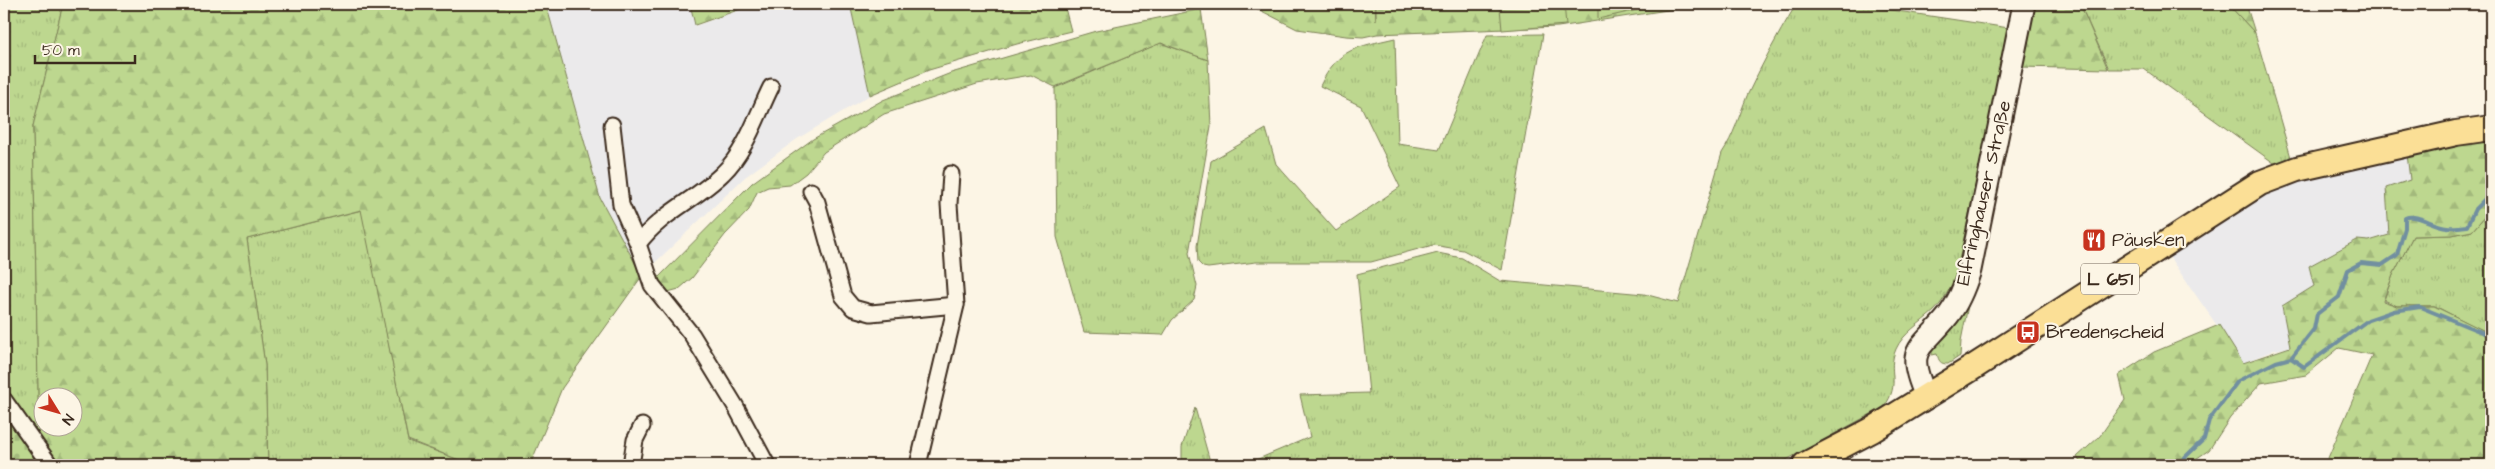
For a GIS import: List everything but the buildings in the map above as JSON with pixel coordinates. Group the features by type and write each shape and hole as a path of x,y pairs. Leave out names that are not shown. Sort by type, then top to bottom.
{"main road":[{"name":"Elfringhauser Straße","path":"1926,396 1916,374 1915,361 1919,348 1926,338 1956,304 1970,270 2024,4"},
{"name":"L 651","path":"1805,465 1872,430 2245,191 2279,174 2456,133 2491,128"}],"street":[{"path":"638,244 649,229 666,214 724,173 744,144 771,87"},
{"path":"612,125 621,205 638,244 652,284 692,335 736,407 767,465"},
{"path":"918,465 956,305 949,204 951,174"},
{"path":"811,191 817,202 843,296 853,308 871,313 956,305"},
{"path":"4,400 50,465"},
{"path":"631,465 636,440 642,426"}],"shaded area":[{"path":"546,4 690,4 695,26 756,4 850,4 870,95 797,139 745,177 642,275 600,198"},
{"path":"2407,154 2410,180 2386,188 2389,235 2369,241 2357,240 2309,266 2314,286 2282,306 2290,347 2274,350 2243,363 2168,255 2245,206 2284,186 2325,172"}],"green space":[{"path":"4,4 63,4 33,126 38,386 32,386 32,430 4,393"},
{"path":"63,4 546,4 600,198 642,276 562,388 530,465 472,465 408,440 361,210 247,239 265,365 268,465 55,465 39,436 82,436 82,386 38,386 33,126"},
{"path":"690,4 755,4 695,25"},
{"path":"850,4 1064,4 1071,31 1017,44 929,70 870,95"},
{"path":"1248,4 1375,4 1376,21 1376,4 1706,4 1558,27 1377,34 1363,37 1297,29"},
{"path":"1564,4 1566,25 1502,30 1500,8"},
{"path":"1598,4 1663,4 1598,19"},
{"path":"1934,4 1980,4 1979,11"},
{"path":"2034,4 2080,4 2108,69 2020,67"},
{"path":"2080,4 2228,4 2255,33 2292,161 2274,163 2144,69 2109,69"},
{"path":"2228,4 2246,4 2255,33"},
{"path":"1858,5 2009,28 1956,275 1938,307 1899,343 1893,357 1892,391 1884,407 1777,465 1244,465 1310,437 1300,395 1369,393 1357,274 1438,253 1462,258 1500,281 1644,294 1678,303 1722,153 1733,132 1747,96 1775,40 1794,8"},
{"path":"1201,9 1208,60 1161,43 1055,87 1031,75 977,84 884,114 824,152 806,173 790,185 768,187 757,192 749,210 725,235 692,278 679,289 664,293 654,282 752,183 813,139 883,100 951,73 1096,31"},
{"path":"1543,34 1502,270 1463,250 1433,245 1371,262 1256,262 1208,268 1203,267 1198,262 1197,246 1211,161 1266,129 1276,164 1336,231 1400,187 1361,106 1320,86 1327,73 1342,56 1359,47 1395,38 1398,144 1439,150 1487,35"},
{"path":"1160,43 1208,60 1211,126 1189,253 1197,286 1194,300 1172,320 1163,335 1084,332 1057,237 1055,88"},
{"path":"2491,137 2491,209 2472,231 2452,235 2413,236 2393,275 2383,301 2397,306 2434,306 2491,334 2491,465 2325,465 2372,355 2339,348 2306,375 2261,383 2230,418 2209,450 2187,465 2082,465 2077,457 2100,436 2125,400 2119,375 2154,352 2219,325 2243,363 2290,347 2282,306 2314,286 2309,266 2357,240 2369,241 2389,235 2386,188 2410,180 2407,154"},
{"path":"2491,209 2491,335 2435,306 2397,306 2384,300 2393,275 2413,236 2452,235 2472,231"},
{"path":"362,210 408,441 473,465 268,465 265,365 247,239"},
{"path":"1970,295 1960,356 1948,364 1942,363 1937,354 1932,355 1932,351"},
{"path":"1195,408 1211,465 1182,465 1182,447"},
{"path":"4,410 40,465 4,465"}],"waterway":[{"path":"2177,465 2204,439 2209,420 2238,381 2276,362 2291,358 2314,329 2317,314 2339,297 2348,270 2361,263 2382,265 2397,255 2405,228 2405,218 2420,218 2447,227 2467,226 2475,209 2491,193"},
{"path":"2291,358 2304,367 2368,320 2394,311 2420,307 2491,336"}],"place":[{"name":"Päusken","path":"2094,240"},
{"name":"Bredenscheid","path":"2028,332"}]}
